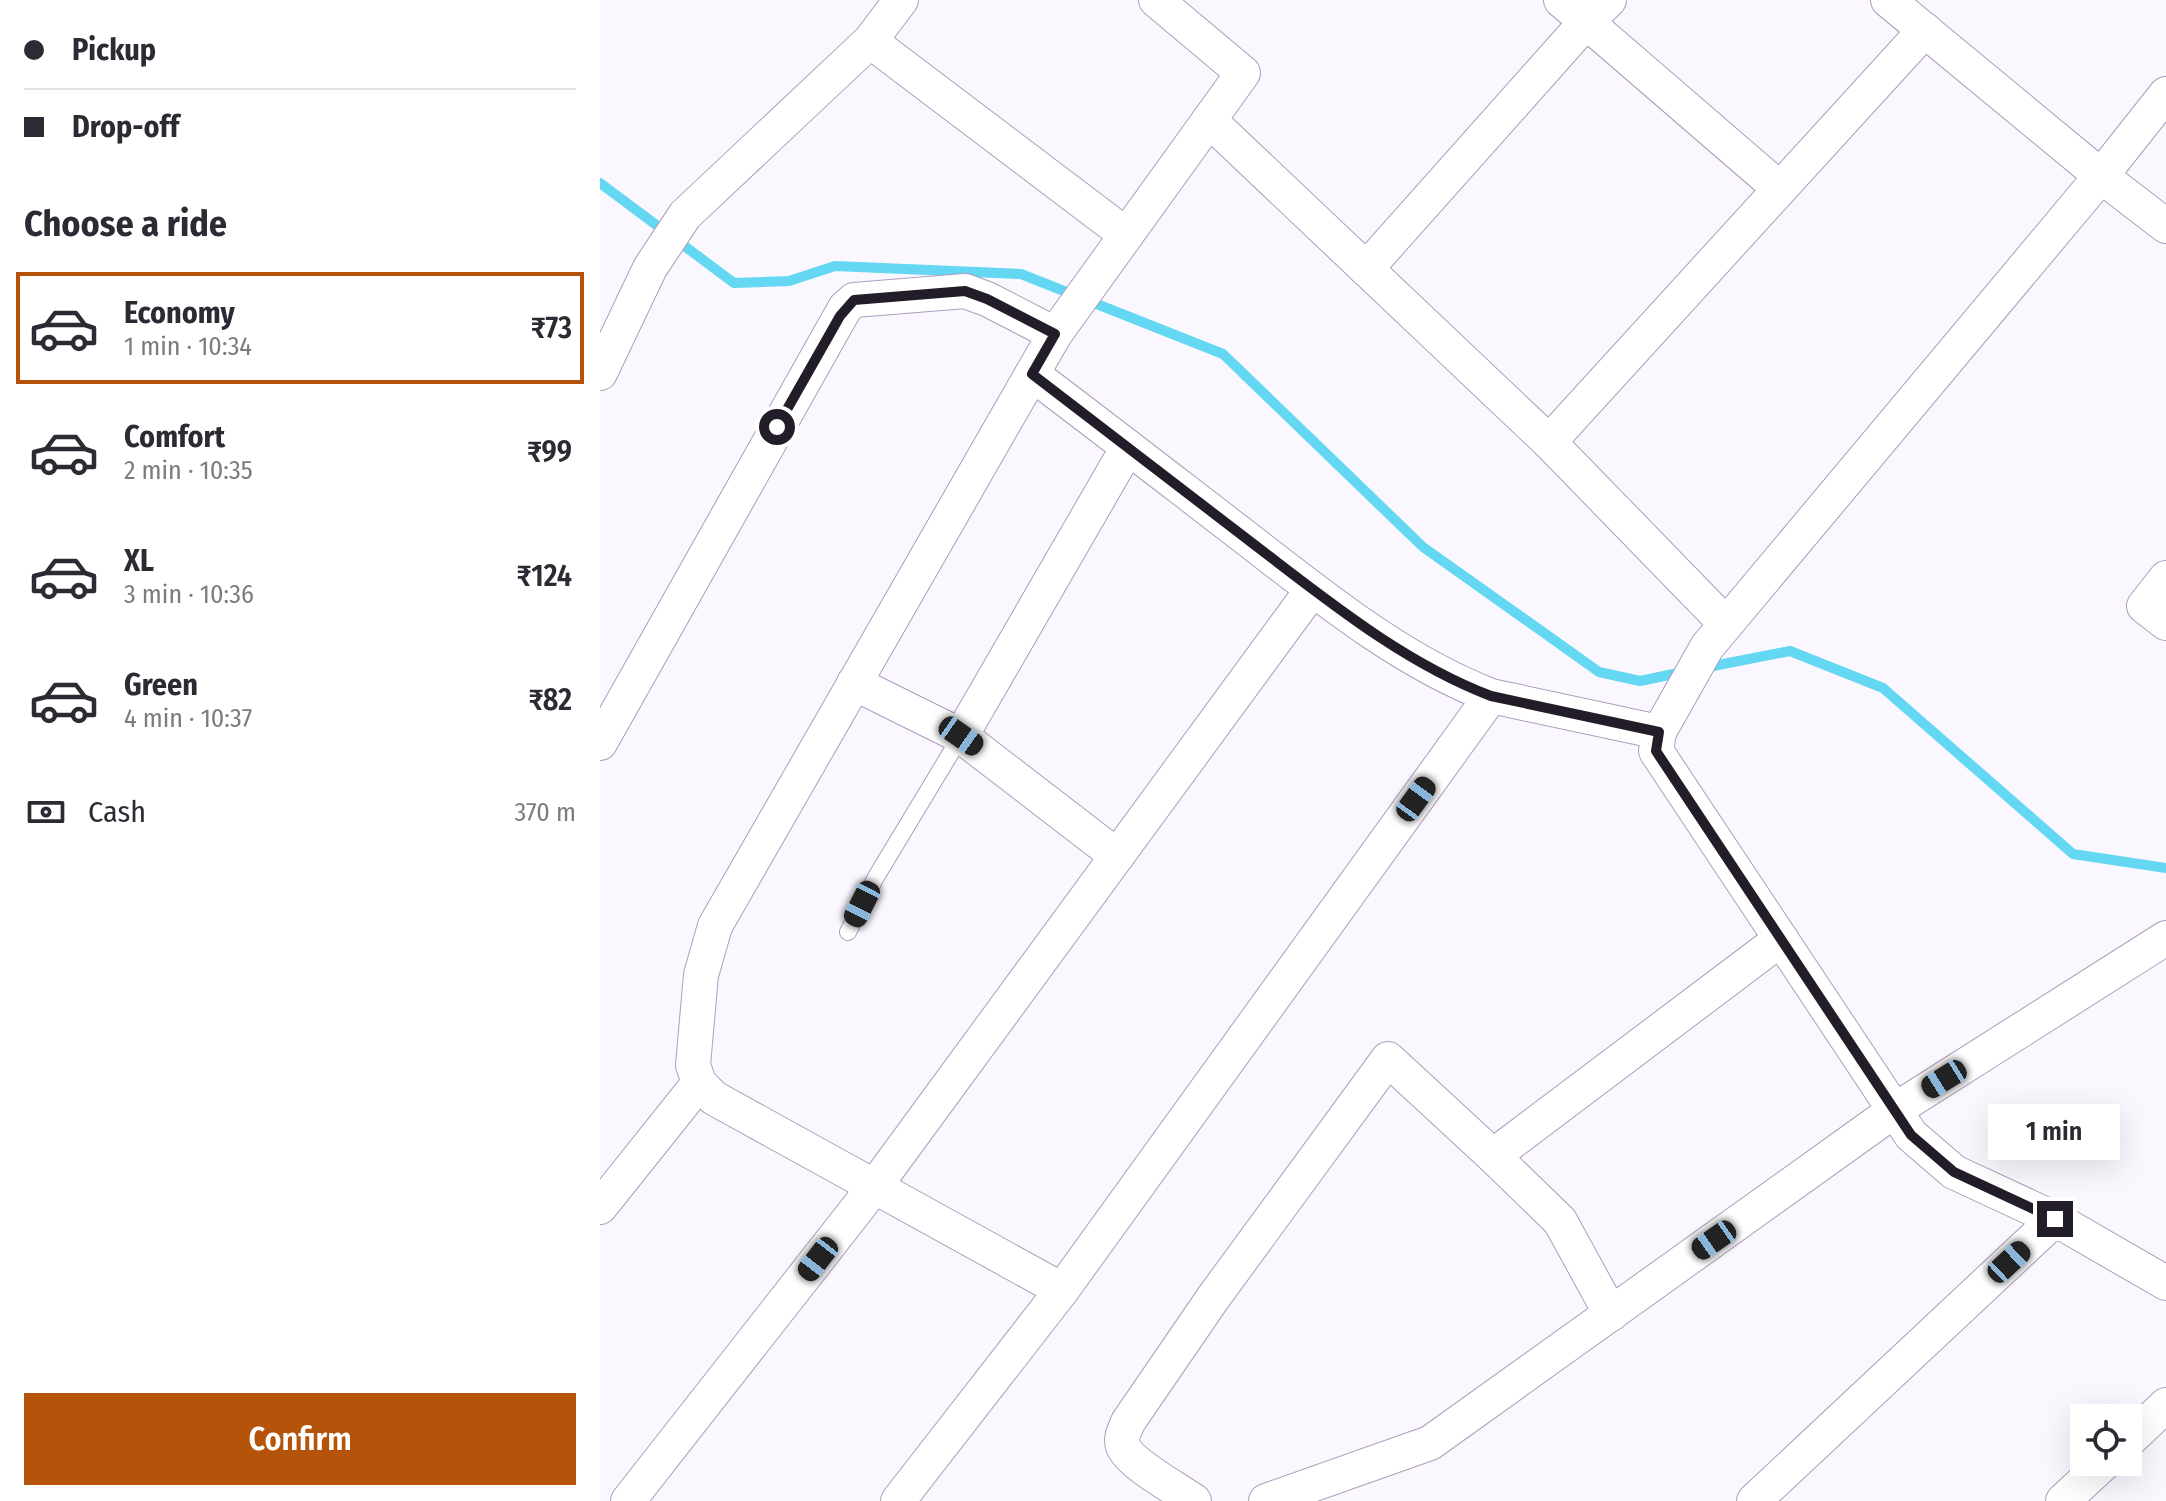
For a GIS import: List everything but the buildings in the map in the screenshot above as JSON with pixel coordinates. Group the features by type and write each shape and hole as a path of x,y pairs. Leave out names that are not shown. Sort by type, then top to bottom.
{"street":[{"path":"600,373 650,268 685,215 870,41 901,0"},
{"path":"1062,1290 714,1098 699,1083 693,1065 701,975 715,926 1058,329 1243,73 1156,0"},
{"path":"1561,0 1598,11 1780,189"},
{"path":"1888,0 2166,226"},
{"path":"1366,269 1598,11"},
{"path":"1549,442 1925,30"},
{"path":"870,41 1125,234"},
{"path":"2162,1274 1954,1172 1911,1135 1656,751 1659,732 1716,636 2166,94"},
{"path":"1209,120 1549,442 1716,636"},
{"path":"600,743 840,316 854,300 965,291 1058,329"},
{"path":"1032,374 1312,590 1384,640 1468,687 1491,696 1659,732"},
{"path":"961,736 1128,447"},
{"path":"2166,578 2144,606 2166,623"},
{"path":"628,1501 875,1186 1312,590"},
{"path":"854,683 961,736 1117,856"},
{"path":"898,1501 1062,1290 1491,696"},
{"path":"1266,1501 1430,1443 1895,1110 2166,938"},
{"path":"1493,1156 1781,939"},
{"path":"1194,1501 1132,1459 1124,1448 1122,1437 1128,1422 1213,1298 1388,1059 1560,1221 1611,1314"},
{"path":"600,1207 699,1083"},
{"path":"1754,1501 2055,1219"},
{"path":"2142,1428 2166,1405"},
{"path":"2063,1501 2090,1476"}],"lane":[{"path":"848,932 876,877 961,736"}],"waterway":[{"path":"600,183 734,283 789,281 835,266 1021,274 1223,354 1423,547 1599,672 1640,681 1683,672"},
{"path":"1703,668 1790,651 1883,688 2073,854 2166,868"}],"route":[{"path":"777,427 840,316 854,300 965,291 1055,334 1032,374 1312,590 1384,640 1468,687 1491,696 1659,732 1656,751 1911,1135 1954,1172 2055,1219"}]}
